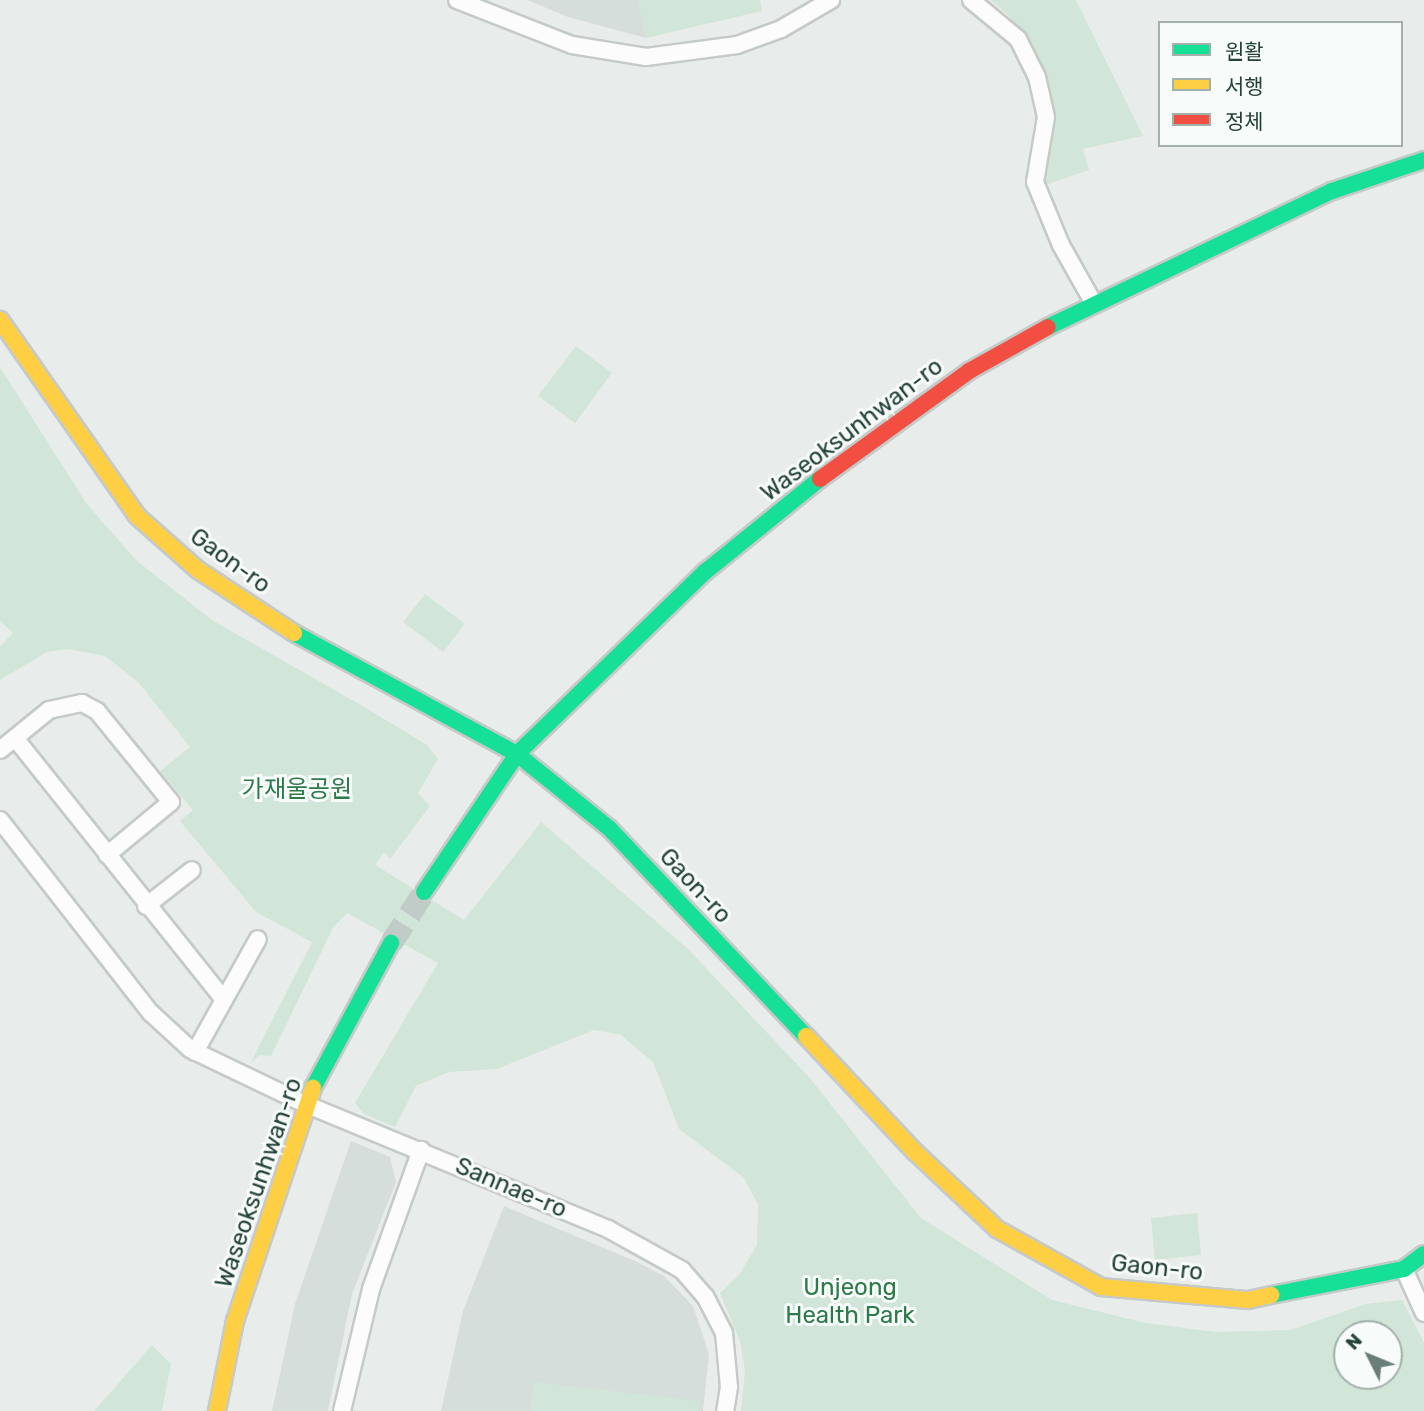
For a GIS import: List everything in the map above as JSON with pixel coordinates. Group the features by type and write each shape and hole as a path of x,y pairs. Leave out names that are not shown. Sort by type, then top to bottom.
{"street":[{"path":"457,0 572,45 646,57 737,45 782,29 831,0"},
{"path":"971,0 1018,39 1037,77 1046,117 1035,182 1060,245 1093,302"},
{"name":"Waseoksunhwan-ro","path":"424,892 517,754 705,572 834,468 969,371 1093,302 1332,191 1424,160"},
{"name":"Gaon-ro","path":"0,320 137,516 198,570 301,638 517,754 610,829 915,1152 997,1229 1101,1287 1248,1300 1404,1269 1424,1254"},
{"path":"0,750 49,710 82,703 97,711 171,802 107,855"},
{"path":"15,738 224,1000"},
{"name":"Sannae-ro","path":"0,820 151,1013 195,1052 306,1104 608,1228 682,1270 705,1296 724,1333 729,1387 725,1411"},
{"path":"146,905 192,870"},
{"path":"195,1052 258,939"},
{"name":"Waseoksunhwan-ro","path":"217,1411 235,1321 306,1104 391,943"},
{"path":"342,1411 371,1289 421,1150"},
{"path":"1404,1269 1424,1313"}],"shaded area":[{"path":"527,0 639,0 646,38 568,17"},
{"path":"351,1141 390,1157 396,1182 352,1294 328,1411 272,1411 295,1304"},
{"path":"504,1206 635,1261 664,1276 693,1306 709,1354 703,1411 441,1411 463,1311"}],"green space":[{"path":"639,0 760,0 762,11 646,38"},
{"path":"991,0 1076,0 1143,136 1083,149 1089,170 1045,185 1048,91 1041,62 1010,17"},
{"path":"576,346 612,373 575,423 538,396"},
{"name":"Unjeong Health Park","path":"0,367 86,503 137,561 212,620 427,745 438,759 418,793 430,806 390,859 384,852 375,865 464,920 541,822 688,949 809,1077 921,1218 1052,1300 1146,1323 1216,1332 1290,1330 1366,1304 1402,1300 1424,1343 1424,1411 741,1411 745,1371 740,1341 720,1293 739,1275 757,1245 758,1204 743,1177 679,1129 653,1062 621,1035 594,1030 497,1069 449,1072 416,1086 395,1127 364,1114 355,1103 438,963 347,913 333,928 271,1056 260,1055 251,1062 312,942 256,912 180,821 193,810 160,771 190,747 138,682 105,656 68,649 47,652 0,680 0,646 13,633 0,621"},
{"path":"425,594 465,624 443,652 403,622"},
{"path":"1197,1213 1201,1255 1155,1260 1151,1218"},
{"path":"152,1345 171,1364 162,1411 94,1411"},
{"path":"534,1382 700,1401 698,1411 530,1411"}],"tunnel":[{"path":"391,943 424,892"}],"traffic: fast":[{"path":"1048,327 1332,191 1424,160"},
{"path":"424,892 517,754 705,572 820,479"},
{"path":"294,633 517,754 610,829 806,1036"},
{"path":"313,1088 391,943"},
{"path":"1271,1295 1404,1269 1424,1254"}],"traffic: slow":[{"path":"0,320 137,516 198,570 294,633"},
{"path":"806,1036 915,1152 997,1229 1101,1287 1248,1300 1271,1295"},
{"path":"217,1411 235,1321 313,1088"}],"traffic: jam":[{"path":"820,479 969,371 1048,327"}],"park label":[{"name":"가재울공원","path":"297,790"}]}
